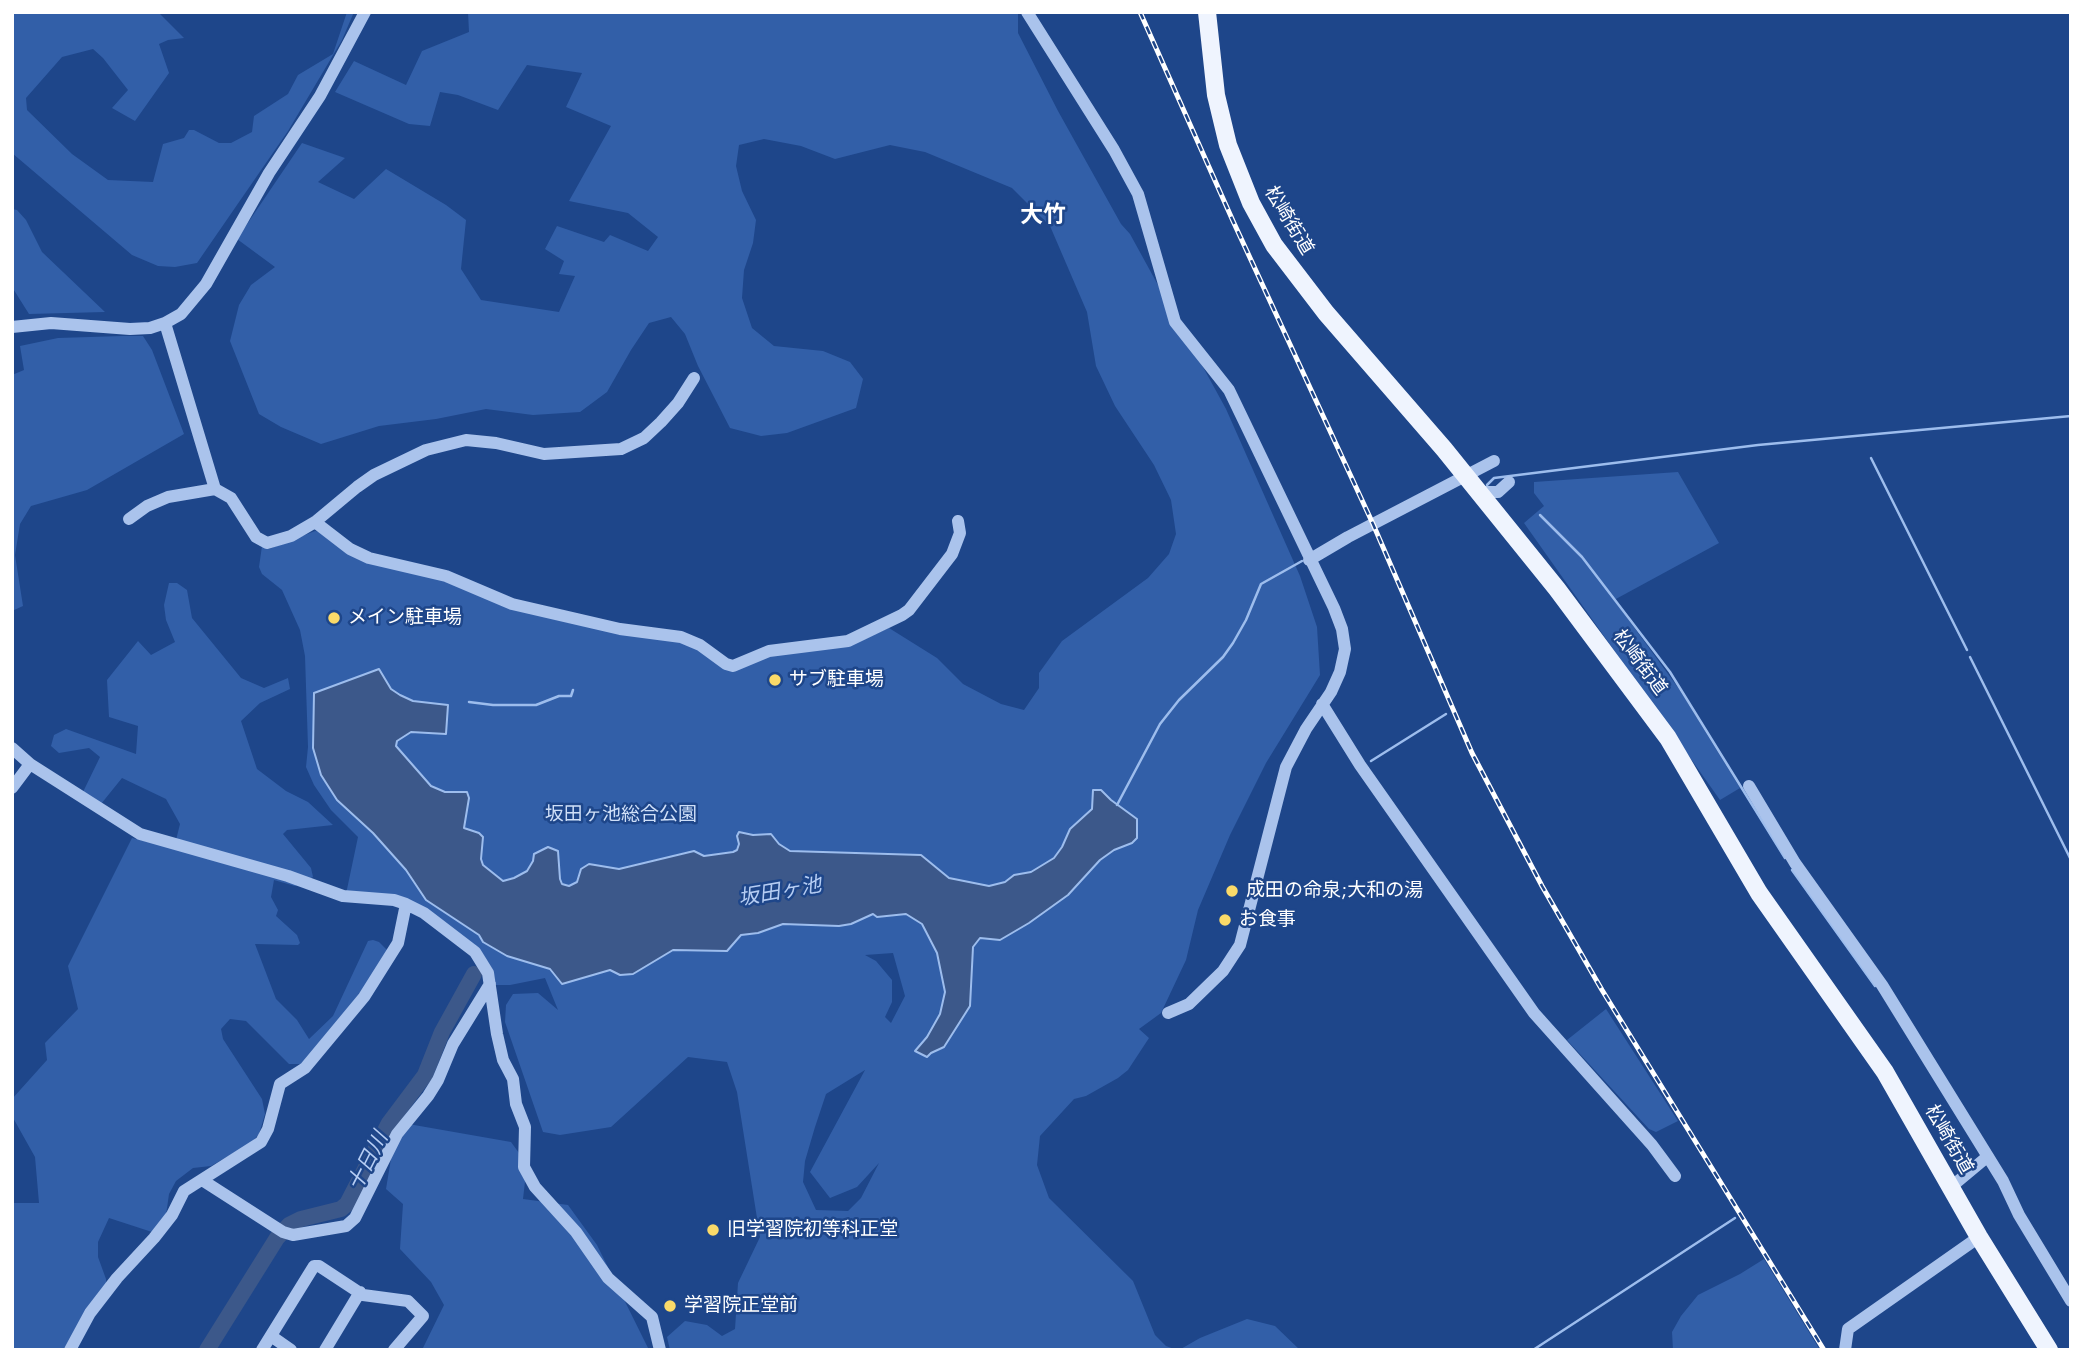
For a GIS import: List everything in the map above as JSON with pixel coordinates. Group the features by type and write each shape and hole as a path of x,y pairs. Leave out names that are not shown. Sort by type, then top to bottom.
{"main road":[{"name":"松崎街道","path":"1207,12 1216,94 1228,145 1237,173 1269,235 1326,313 1465,475 1557,589 1668,738 1759,893 1885,1072 1979,1237 2049,1350"}],"street":[{"path":"12,327 51,323 150,328 181,314 206,284 269,173 320,96 365,12"},
{"path":"1027,12 1115,150 1138,194 1175,323 1229,390 1334,608 1342,629 1345,649 1335,682 1286,767 1240,945 1223,971 1195,999 1168,1013"},
{"path":"165,323 215,489"},
{"path":"129,519 168,496 215,489 231,498 256,537 267,542 291,536 316,522 374,475 426,450 466,440 496,443 544,454 621,449 644,438 661,422 678,403 694,378"},
{"path":"1309,560 1494,461"},
{"path":"1478,492 1498,492 1508,482"},
{"path":"316,522 350,549 369,558 446,576 512,604 620,629 681,637 700,645 733,666 769,651 848,641 902,615 909,610 954,550 960,533 958,521"},
{"path":"1322,704 1360,765 1534,1013 1644,1135 1675,1176"},
{"path":"12,748 30,764 140,834 244,862 343,896 394,900 406,904 424,913 475,952 488,973 503,1060 513,1079 516,1104 525,1127 524,1167 535,1187 576,1232 608,1278 652,1317 660,1350"},
{"path":"12,788 30,764"},
{"path":"1749,786 1795,863 1882,985 2003,1181 2018,1215 2071,1301"},
{"path":"70,1350 90,1313 117,1278 155,1238 172,1215 184,1191 261,1142 268,1129 280,1084 305,1068 364,997 398,943 406,904"},
{"path":"202,1180 283,1233 304,1234 346,1226 355,1218 397,1134 438,1080 453,1044 490,984"},
{"path":"1951,1187 1987,1157"},
{"path":"1845,1350 1848,1329 1979,1237"},
{"path":"262,1350 314,1266 320,1266 363,1295 408,1301 423,1316 394,1350"},
{"path":"324,1350 360,1292"},
{"path":"271,1336 291,1350"}],"green space":[{"path":"12,12 158,12 184,38 159,44 169,73 135,121 112,108 128,90 93,49 62,57 26,98 27,110 72,154 108,180 153,182 163,144 184,138 189,130 219,143 231,143 252,132 254,116 288,94 298,75 333,54 347,12 354,12 342,40 288,131 197,263 175,267 158,266 132,255 12,153"},
{"name":"坂田ヶ池総合公園","path":"468,12 1018,12 1018,33 1058,111 1121,224 1130,234 1226,409 1300,576 1317,627 1320,675 1266,763 1230,835 1198,910 1186,960 1161,1013 1139,1029 1149,1038 1128,1070 1086,1096 1074,1099 1040,1136 1037,1165 1049,1198 1133,1281 1155,1335 1166,1346 1177,1350 670,1350 667,1337 685,1321 707,1325 722,1336 735,1329 738,1283 760,1237 737,1092 727,1062 688,1057 611,1127 560,1135 543,1132 505,1022 506,1005 513,994 538,993 558,1010 545,978 496,985 493,970 479,948 435,916 346,894 358,837 331,810 314,785 306,767 308,747 305,656 300,630 282,590 262,574 259,567 262,546 269,549 315,531 322,532 336,545 444,581 679,641 703,652 722,666 770,655 849,646 889,628 937,658 963,684 1001,704 1024,710 1039,688 1039,673 1062,641 1148,578 1169,554 1176,534 1171,500 1154,465 1115,406 1096,366 1087,312 1050,226 1012,188 925,152 890,145 835,159 801,146 764,139 739,145 736,166 742,191 756,220 753,243 744,270 742,298 752,328 774,346 823,351 850,362 863,379 856,408 787,433 761,436 730,428 685,334 671,317 649,323 607,392 580,412 533,415 486,409 379,426 321,444 281,427 259,414 230,341 239,305 251,285 275,267 237,239 302,143 345,158 318,182 354,199 386,169 466,220 461,269 481,300 559,312 575,276 559,274 564,261 545,249 557,226 604,242 610,235 648,251 658,237 628,213 569,201 611,126 566,107 582,73 527,65 498,110 458,95 440,92 430,126 409,124 335,92 354,61 406,85 422,51 469,32","holes":["893,953 905,996 891,1023 885,1017 892,1002 892,980 876,961 865,955","865,1070 810,1172 830,1198 857,1187 879,1163 861,1198 848,1211 816,1210 803,1182 805,1161 826,1094"]},
{"path":"12,209 17,210 26,220 42,252 105,312 29,314 12,287"},
{"path":"143,336 152,350 184,434 87,490 31,506 20,524 15,555 23,606 12,611 12,375 24,370 20,346 58,338"},
{"path":"1678,472 1719,543 1614,600 1679,689 1740,788 1720,800 1524,523 1544,506 1534,493 1534,482"},
{"path":"169,583 177,583 187,590 192,618 241,678 264,688 288,678 290,689 260,703 241,721 257,769 286,791 308,802 333,825 287,830 283,834 311,868 313,877 295,886 274,880 271,897 278,910 276,916 297,935 300,943 255,944 276,999 297,1020 309,1039 333,1016 368,941 379,942 387,950 361,994 304,1064 289,1064 246,1021 230,1019 221,1029 223,1039 262,1099 265,1114 259,1134 251,1143 211,1166 193,1168 176,1181 169,1194 166,1215 152,1232 109,1218 98,1242 98,1257 106,1284 63,1350 12,1350 12,1203 39,1203 35,1157 12,1116 12,1099 47,1060 45,1043 78,1009 68,966 132,838 174,848 180,824 166,799 122,778 101,804 83,792 100,757 89,748 59,753 51,746 54,735 66,729 136,754 138,726 109,717 107,680 138,641 151,655 175,642 166,620 164,605"},
{"path":"1606,1009 1678,1121 1656,1132 1649,1129 1567,1040"},
{"path":"397,1122 511,1142 527,1164 523,1199 568,1205 597,1245 649,1350 422,1350 444,1305 431,1282 400,1249 403,1204 386,1189"},
{"path":"1764,1259 1820,1350 1673,1350 1672,1332 1698,1295"},
{"path":"1247,1319 1275,1326 1300,1350 1179,1350 1200,1338"}],"water":[{"name":"坂田ヶ池","path":"379,669 391,689 400,695 413,701 448,705 446,734 411,732 397,741 396,746 431,786 445,792 467,792 469,798 464,828 483,837 483,865 503,881 527,871 534,854 548,847 558,851 560,879 562,884 569,886 577,882 581,869 589,864 619,869 694,851 704,856 733,852 739,844 739,832 753,835 771,834 779,844 790,851 921,855 949,878 989,886 1005,882 1014,875 1031,872 1054,858 1070,829 1092,809 1093,790 1101,790 1137,819 1137,838 1100,860 1068,895 1029,923 1000,940 980,938 973,947 970,1006 944,1047 927,1057 915,1051 927,1037 940,1014 945,992 937,953 922,924 906,914 877,917 873,914 851,924 839,926 783,924 758,933 741,935 727,951 673,950 633,974 620,975 610,970 562,984 550,969 507,956 483,942 479,935 426,900 406,870 373,833 337,800 321,775 313,748 314,693"}],"waterway":[{"path":"1487,485 1494,478 1758,445 2071,416"},
{"path":"1871,458 1967,650"},
{"path":"1540,515 1582,557 1670,672 1785,858"},
{"path":"1117,805 1160,724 1233,643 1261,584 1302,561"},
{"path":"1970,657 2071,860"},
{"path":"469,702 536,705 559,696 571,696 573,690"},
{"path":"1371,761 1446,714"},
{"path":"1792,870 1875,986"},
{"name":"十日川","path":"207,1350 277,1238 289,1225 301,1219 341,1209 347,1204 389,1123 425,1075 442,1032 474,974"},
{"path":"1533,1350 1735,1218"}],"railway":[{"path":"1140,12 1373,524 1472,753 1542,886 1602,990 1824,1350"}],"place":[{"name":"メイン駐車場","path":"334,618"},
{"name":"サブ駐車場","path":"775,680"},
{"name":"成田の命泉;大和の湯","path":"1232,891"},
{"name":"お食事","path":"1225,920"},
{"name":"旧学習院初等科正堂","path":"713,1230"},
{"name":"学習院正堂前","path":"670,1306"}],"district":[{"name":"大竹","path":"1043,216"}]}
